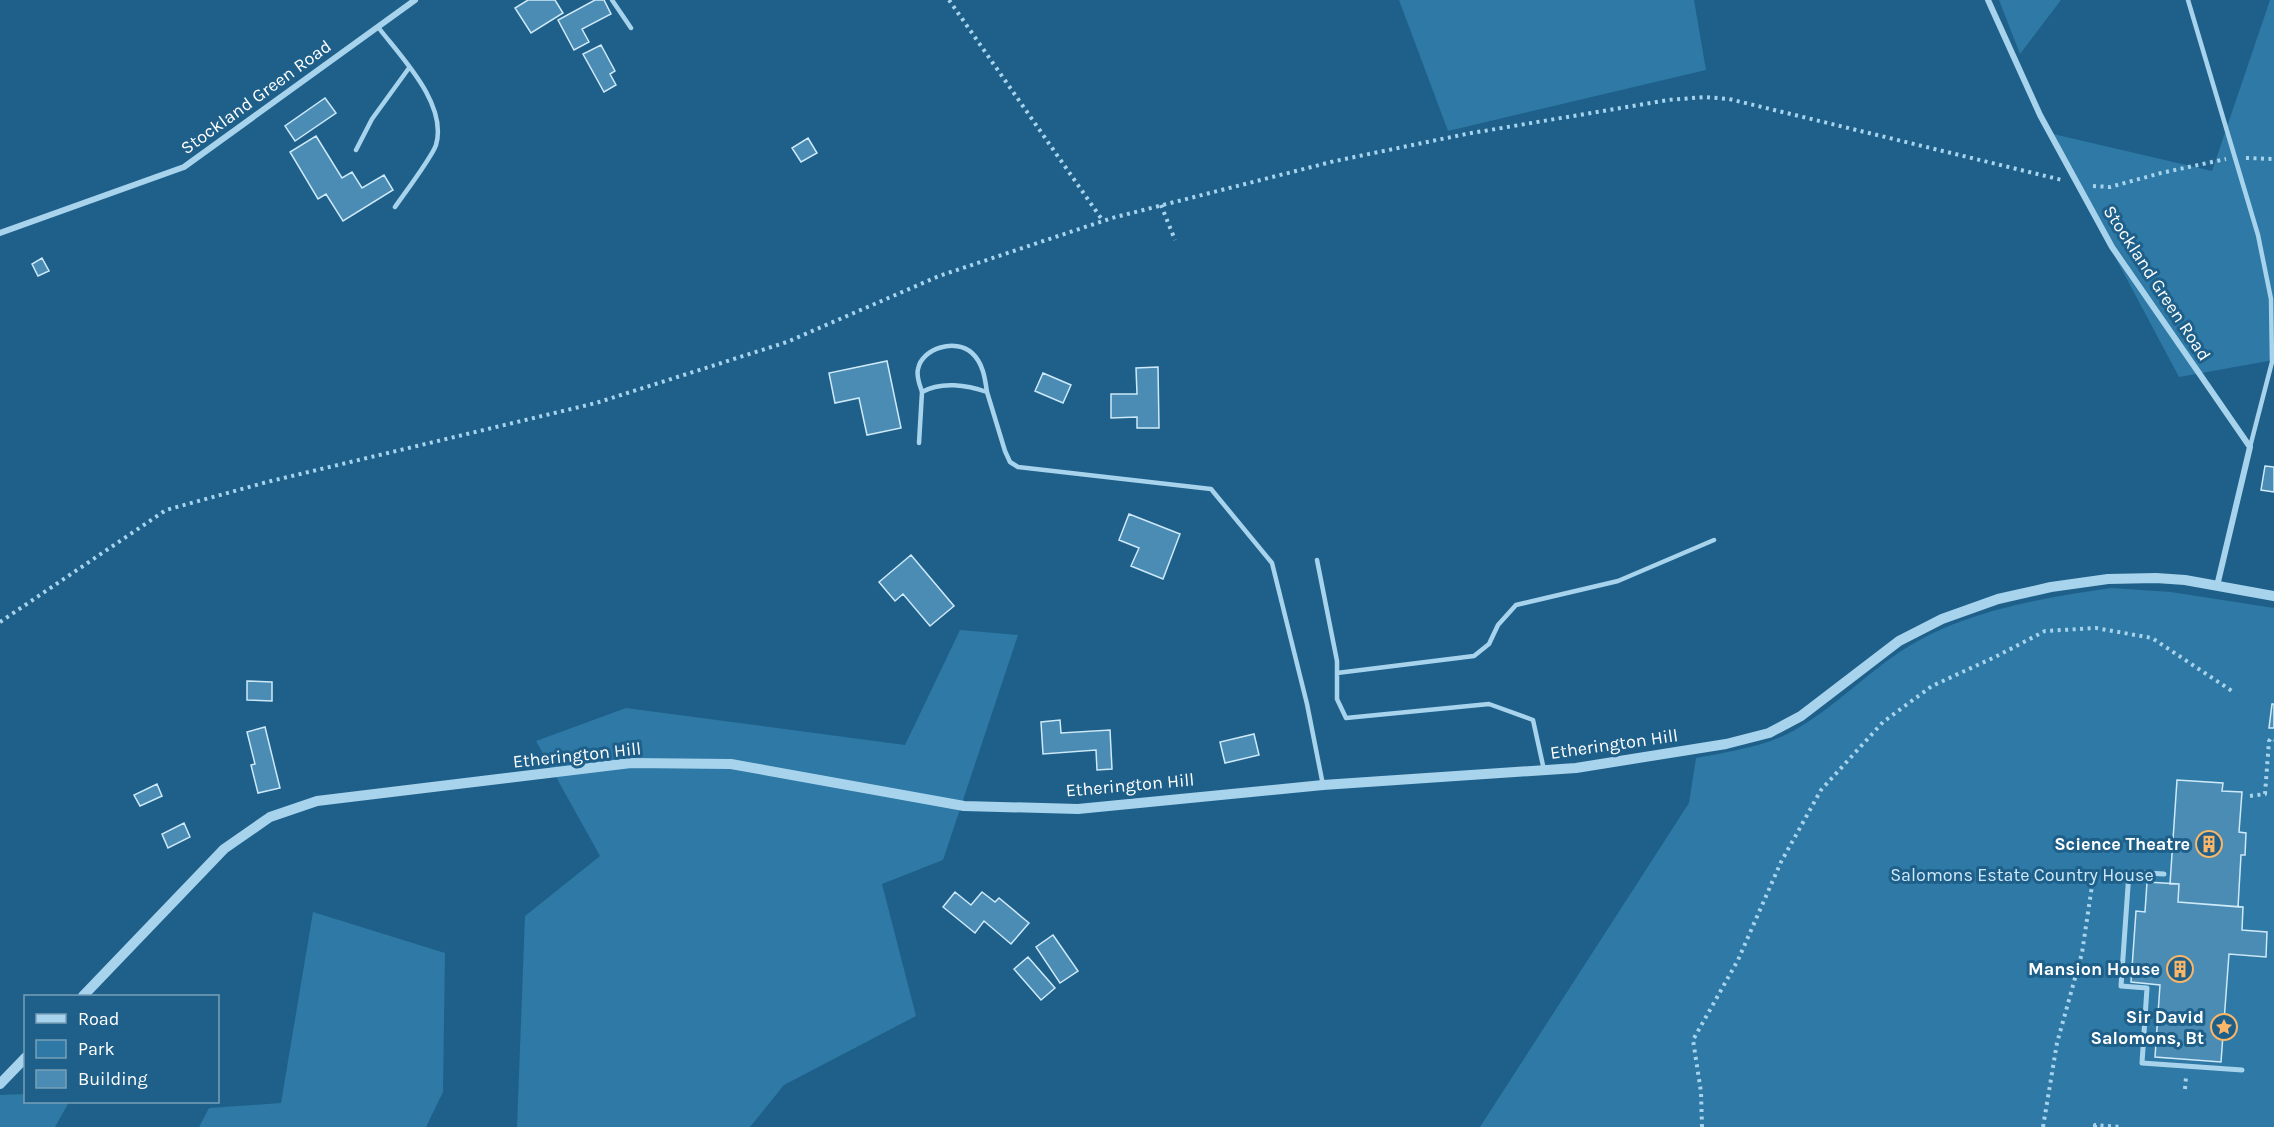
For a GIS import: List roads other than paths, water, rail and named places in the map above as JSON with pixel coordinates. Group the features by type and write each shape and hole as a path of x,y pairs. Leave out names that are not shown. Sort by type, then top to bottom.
{"street":[{"name":"Stockland Green Road","path":"0,233 184,167 416,0"},
{"name":"Stockland Green Road","path":"1988,0 2040,115 2112,247 2250,447"},
{"path":"2217,586 2250,447"},
{"name":"Etherington Hill","path":"84,995 224,849 270,817 317,801 631,763 731,764 964,806 1077,808 1323,785 1576,768 1726,744 1769,733 1800,716 1899,641 1942,619 1998,599 2051,587 2108,579 2185,580 2274,596"},
{"path":"2164,874 2129,872 2121,986 2147,988 2142,1063 2186,1069 2242,1070"},
{"path":"0,1084 24,1059"}],"lane":[{"path":"612,0 631,28"},
{"path":"2188,0 2258,235 2271,299 2272,362 2250,447"},
{"path":"378,27 433,105 438,122 436,146 395,207"},
{"path":"356,150 372,119 409,68"},
{"path":"919,443 922,392 917,376 918,366 923,358 934,349 952,346 969,351 978,360 1005,451 1010,462 1018,467 1211,489 1272,563 1307,704 1323,785"},
{"path":"922,392 954,385 987,392"},
{"path":"1337,673 1474,656 1489,644 1498,625 1516,605 1618,581 1714,540"},
{"path":"1317,560 1337,661 1337,699 1346,718 1490,704 1533,720 1544,770"}],"place":[{"name":"Science Theatre","path":"2209,844"},
{"name":"Mansion House","path":"2180,969"},
{"name":"Sir David Salomons, Bt","path":"2224,1027"}],"park label":[{"name":"Salomons Estate Country House","path":"2022,875"}]}
